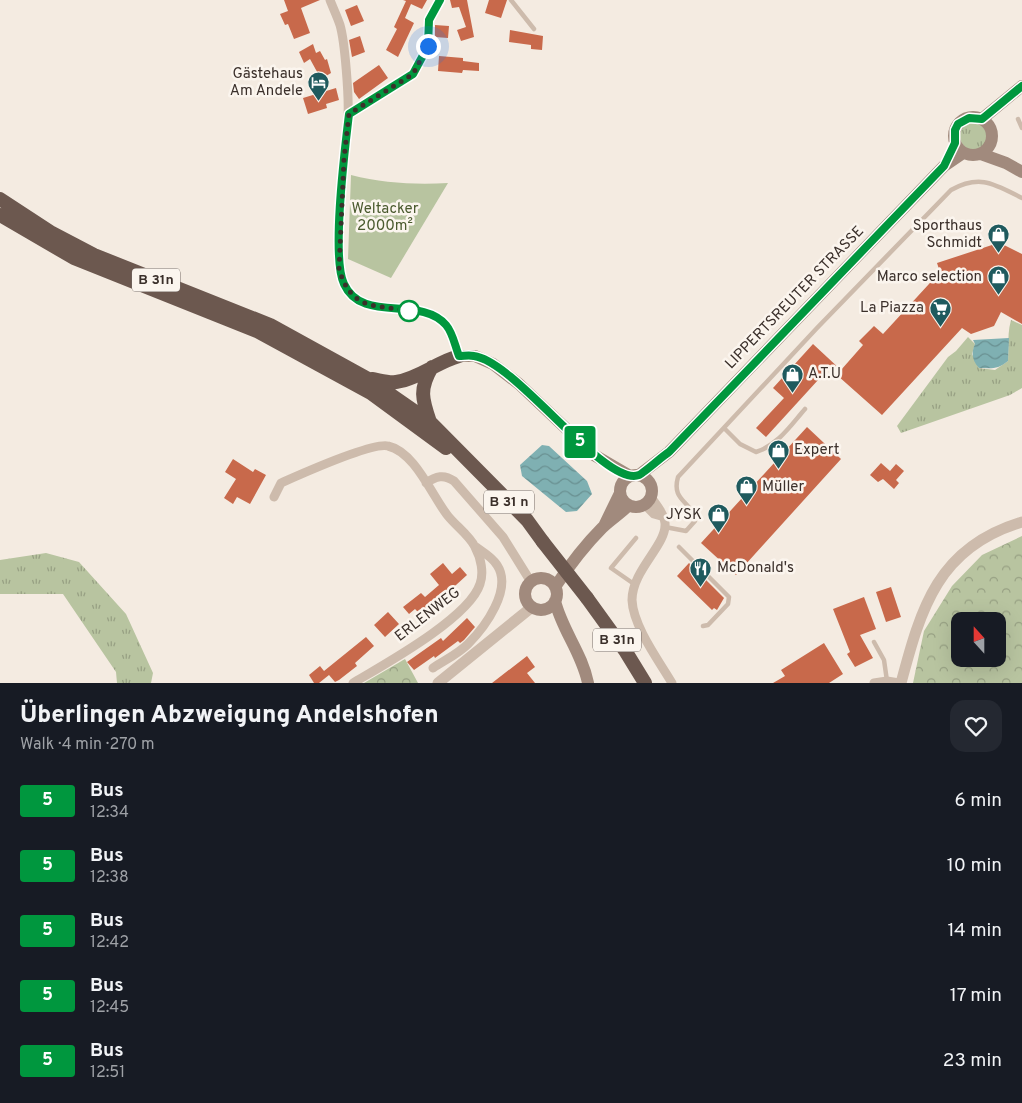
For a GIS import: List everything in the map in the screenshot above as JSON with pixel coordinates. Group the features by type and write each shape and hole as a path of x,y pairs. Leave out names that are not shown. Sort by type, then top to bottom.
{"highway":[{"name":"B 31n","path":"0,199 52,233 94,255 270,326 368,379 430,422 472,465"},
{"name":"B 31n","path":"0,215 74,258 259,332 371,393 472,465"},
{"path":"433,366 459,356"},
{"name":"B 31n","path":"368,379 395,382 410,378 433,366"},
{"name":"B 31n","path":"430,422 422,396 424,381 433,366"},
{"name":"B 31 n","path":"472,465 527,520 543,542"},
{"name":"B 31n","path":"543,542 588,598 645,683"}],"main road":[{"path":"1022,86 982,119 969,118 963,120 955,130 959,148 969,155 981,154 1006,163 1022,172"},
{"path":"1006,163 991,144 991,130 1007,100"},
{"path":"982,119 991,130"},
{"path":"981,154 991,144"},
{"name":"LIPPERTSREUTER STRASSE","path":"650,483 669,452 944,166 959,148"},
{"path":"459,356 475,356 504,372 594,455 620,490 623,500 629,505"},
{"name":"LIPPERTSREUTER STRASSE","path":"634,475 669,452"},
{"path":"550,582 555,601 534,606 526,588 531,582 550,582 604,526 617,518 629,505 647,500 650,483 594,455"},
{"path":"604,526 623,480 634,475"},
{"name":"B 31n","path":"555,601 564,627 580,654 588,683"},
{"name":"B 31n","path":"534,606 564,627"}],"street":[{"path":"330,0 340,26 349,114 339,269 344,285 353,298 366,305 433,316 445,324 459,356"},
{"path":"349,114 413,74 428,46 429,20 440,0"},
{"name":"ERLENWEG","path":"274,497 281,483 361,452 386,445 400,451 415,466 441,507 475,546 497,565 501,578 497,600 481,628 468,644 433,668"},
{"path":"426,483 440,476 448,476 454,481 503,537 531,582"},
{"path":"647,500 654,514 661,516 665,527 634,584 632,601 635,615 672,683"},
{"path":"874,683 887,681 900,683 920,617 942,576 962,555 984,539 1022,522"},
{"name":"ERLENWEG","path":"353,683 418,642 472,600 481,584 482,566 475,546"},
{"path":"438,683 534,606"}],"lane":[{"path":"511,0 534,29"},
{"path":"1018,119 1022,128"},
{"path":"665,527 686,531 696,521 692,509 678,497 676,492 678,477 951,190 963,184 979,180 1022,198"},
{"path":"724,428 740,444 756,452 766,449 778,440 805,409"},
{"path":"634,584 611,568 636,538"},
{"path":"678,547 729,597 728,604 708,625 703,626"},
{"path":"874,642 884,660 887,681"}],"green space":[{"path":"974,122 984,126 988,136 984,146 974,150 964,146 960,136 964,126"},
{"name":"Weltacker 2000m²","path":"351,175 399,183 448,183 391,278 348,259"},
{"path":"1011,320 1022,325 1022,388 1010,395 901,433 897,426 948,357 968,337 975,344 972,354 979,368 995,370 1008,361"},
{"path":"1022,536 1022,683 913,683 924,631 952,586 982,555"},
{"path":"46,553 79,562 126,614 153,673 151,683 117,683 116,672 63,594 0,594 0,560"},
{"path":"405,659 418,683 364,683"}],"water":[{"path":"1009,338 1008,361 997,367 979,368 973,356 975,344 973,340"},
{"path":"542,445 549,446 587,481 592,494 577,511 566,512 522,476 520,465"}],"building":[{"path":"284,0 320,0 301,8 310,33 294,39 288,24 285,25 280,14 288,11"},
{"path":"403,0 427,0 422,9 411,4 405,18 414,23 398,57 386,50 397,29 394,27 406,1"},
{"path":"450,0 467,0 474,37 461,41 457,30 466,27 459,7 452,8"},
{"path":"489,0 507,0 501,18 485,13"},
{"path":"357,5 364,21 351,26 345,10"},
{"path":"435,25 449,26 448,38 435,37"},
{"path":"510,30 543,36 542,50 531,49 531,45 509,42"},
{"path":"360,36 365,52 352,57 349,40"},
{"path":"313,44 316,53 320,51 325,60 327,59 331,73 321,79 310,59 304,63 299,52"},
{"path":"439,56 463,58 463,61 479,63 479,71 463,70 462,73 438,71"},
{"path":"379,65 388,78 359,99 354,92 353,83"},
{"name":"Gästehaus Am Andele","path":"336,88 339,100 326,104 327,108 308,114 303,98"},
{"name":"La Piazza","path":"996,241 1022,254 1022,324 1001,312 994,326 971,334 962,328 882,415 829,368 766,437 756,428 784,398 773,388 813,344 841,370 863,345 859,341 874,326 883,334 940,272 937,263 995,244"},
{"path":"807,427 841,459 736,575 701,543"},
{"path":"233,459 253,472 255,469 266,475 250,504 237,497 233,504 224,498 236,479 225,472"},
{"path":"881,463 890,471 896,464 904,471 896,480 899,483 894,489 883,479 878,482 870,475"},
{"path":"443,563 452,574 460,567 467,575 422,616 415,609 409,614 403,607 421,593 425,597 439,585 430,574"},
{"name":"McDonald's","path":"689,563 724,598 717,610 714,608 712,610 677,576"},
{"path":"891,587 901,617 886,622 876,592"},
{"path":"864,597 876,629 860,635 873,658 855,667 847,654 850,652 833,609"},
{"path":"388,612 399,624 385,637 374,625"},
{"path":"467,618 475,627 460,643 458,641 435,658 434,656 414,670 407,662 441,638 443,641"},
{"path":"366,637 374,646 355,663 357,666 335,682 329,675 319,683 314,683 309,675 320,666 324,671"},
{"path":"824,643 843,674 829,683 773,683 785,676 781,670"},
{"path":"527,656 535,667 527,673 535,683 492,683"}],"bus line":[{"name":"5","path":"440,0 429,20 428,46 413,74 349,114 344,159 339,269 344,285 353,298 366,305 422,312 433,316 445,324 459,356 475,356 493,364 519,384 594,455 615,469 630,476 638,475 669,452 944,166 955,143 954,136 958,124 969,118 976,117 982,119 1022,86"}],"place":[{"name":"Gästehaus Am Andele","path":"319,102"},
{"name":"Sporthaus Schmidt","path":"998,254"},
{"name":"Marco selection","path":"998,296"},
{"name":"La Piazza","path":"940,327"},
{"name":"A.T.U","path":"792,393"},
{"name":"Expert","path":"778,469"},
{"name":"Müller","path":"746,506"},
{"name":"JYSK","path":"718,534"},
{"name":"McDonald's","path":"701,587"}],"route":[{"path":"409,311 366,305 353,298 344,285 339,269 344,159 349,114 413,74 428,46"}]}
